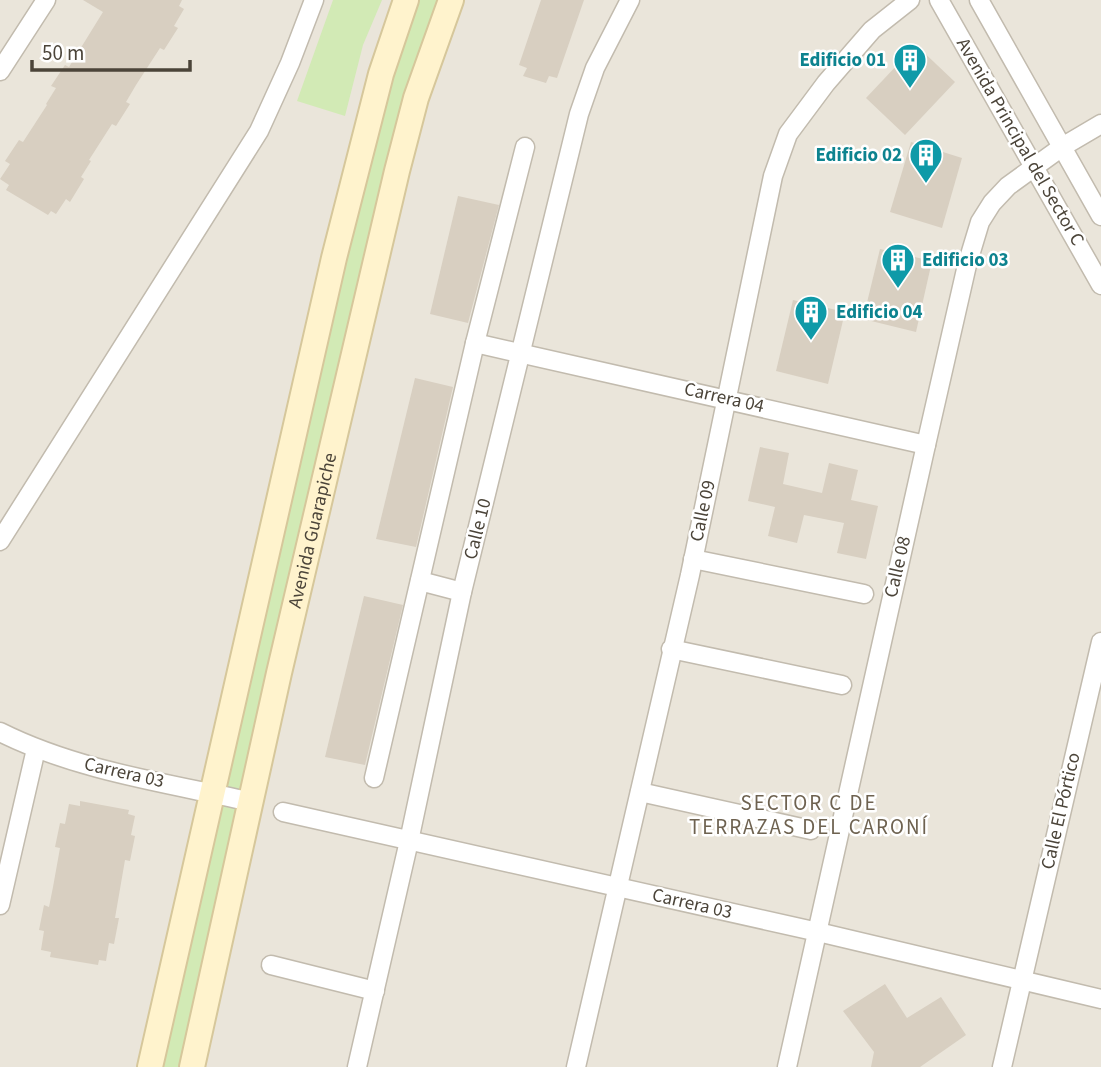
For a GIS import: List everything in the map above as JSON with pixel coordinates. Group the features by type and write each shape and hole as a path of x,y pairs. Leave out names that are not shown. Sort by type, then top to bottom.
{"street":[{"path":"0,71 46,0"},
{"path":"0,541 259,131 290,63 314,0"},
{"path":"150,1067 334,258 381,74 406,0"},
{"name":"Avenida Guarapiche","path":"192,1067 279,673 397,171 416,98 451,0"},
{"name":"Calle 10","path":"357,1067 462,592 579,114 595,68 630,0"},
{"name":"Calle 09","path":"576,1067 693,559 773,176 788,134 853,50 872,30 910,0"},
{"name":"Avenida Principal del Sector C","path":"939,0 1101,285"},
{"name":"Avenida Principal del Sector C","path":"979,0 1101,216"},
{"name":"Calle 08","path":"787,1067 967,265 980,222 1000,194 1034,166 1101,124"},
{"path":"373,778 475,343 525,147"},
{"name":"Carrera 04","path":"475,343 926,445"},
{"path":"693,559 864,594"},
{"path":"420,580 462,592"},
{"name":"Calle El Pórtico","path":"1002,1067 1101,642"},
{"path":"671,649 842,685"},
{"name":"Carrera 03","path":"0,732 36,749 88,765 252,802"},
{"path":"0,905 36,749"},
{"path":"639,792 811,830"},
{"name":"Carrera 03","path":"283,813 818,932 1101,999"},
{"path":"271,965 375,991"}],"shaded area":[{"path":"0,0 1101,0 1101,1067 0,1067"}],"green space":[{"path":"333,0 382,0 363,45 345,116 297,101"},
{"path":"406,0 451,0 192,1067 150,1067"}],"building":[{"path":"83,0 182,0 179,6 184,9 174,26 178,28 164,50 160,48 126,102 130,104 116,126 112,124 89,160 91,161 81,177 84,179 70,202 66,199 56,214 51,211 48,215 6,190 9,185 0,179 10,164 5,161 19,140 23,142 47,105 56,88 51,86 65,65 69,67 103,12"},
{"path":"541,0 584,0 557,78 549,76 546,83 523,76 527,68 519,65"},
{"name":"Edificio 01","path":"916,45 955,82 905,135 866,98"},
{"name":"Edificio 02","path":"911,142 962,158 942,228 890,212"},
{"path":"458,196 499,205 468,323 430,314"},
{"name":"Edificio 03","path":"880,249 932,261 916,332 863,319"},
{"name":"Edificio 04","path":"793,300 845,312 828,384 776,371"},
{"path":"415,378 453,387 416,547 376,539"},
{"path":"760,447 789,453 783,484 822,493 829,463 858,470 851,500 878,506 866,559 837,553 844,523 804,515 797,543 768,536 775,507 748,501"},
{"path":"364,596 403,605 365,765 325,757"},
{"path":"80,801 129,810 128,814 135,816 131,835 135,836 130,861 125,860 115,918 119,918 114,944 109,943 106,961 99,960 98,965 50,957 51,952 41,950 44,931 39,930 44,905 49,907 53,887 60,848 55,847 60,823 65,824 69,804 80,806"},
{"path":"885,984 907,1018 941,997 966,1035 920,1067 871,1067 874,1052 843,1011"}],"place":[{"name":"Edificio 01","path":"910,90"},
{"name":"Edificio 02","path":"926,185"},
{"name":"Edificio 03","path":"898,290"},
{"name":"Edificio 04","path":"811,342"}],"district":[{"name":"SECTOR C DE TERRAZAS DEL CARONÍ","path":"809,815"}]}
